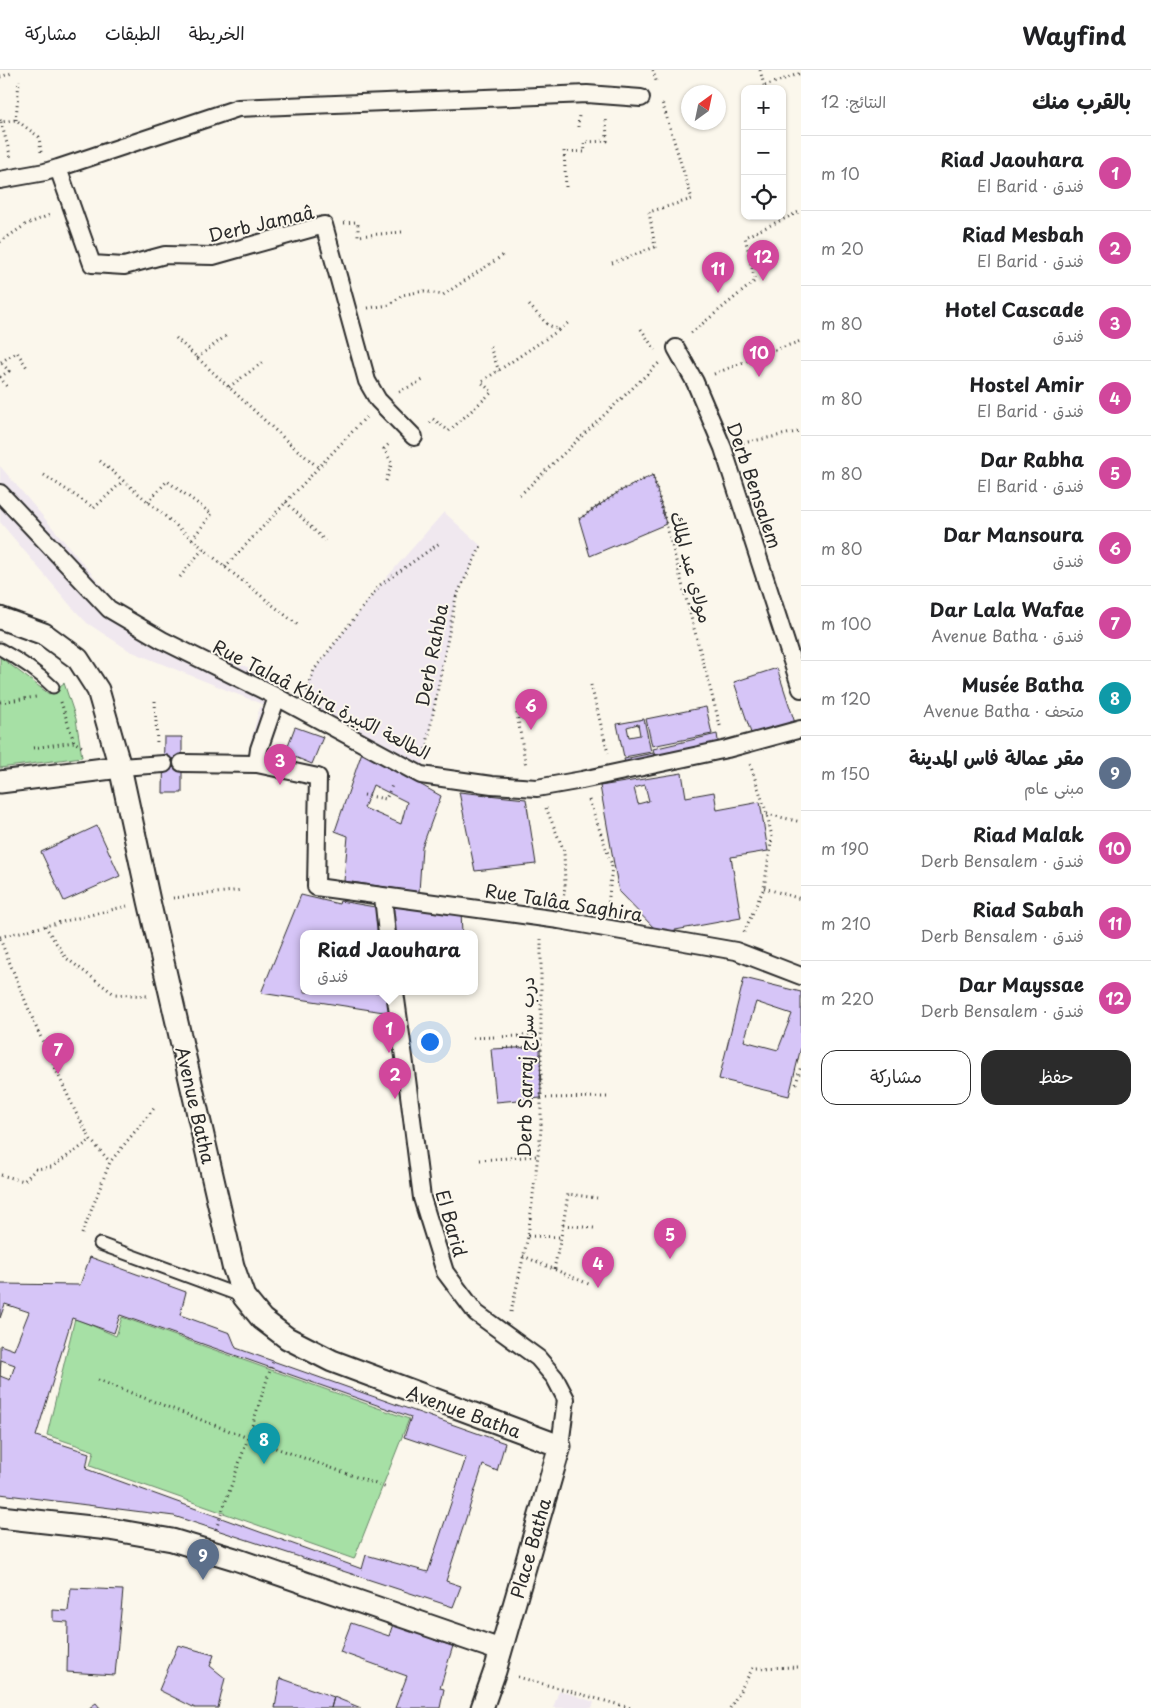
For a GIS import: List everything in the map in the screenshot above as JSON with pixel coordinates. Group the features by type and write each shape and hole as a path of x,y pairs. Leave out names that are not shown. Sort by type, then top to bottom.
{"street":[{"path":"0,180 52,170 238,108 587,94 641,98"},
{"name":"Derb Jamaâ","path":"52,170 70,205 92,264 124,266 165,255 213,256 324,225 367,381 380,402 410,432"},
{"name":"Derb Bensalem","path":"676,348 695,382 723,448 801,689"},
{"name":"Rue Talaâ Kbira الطالعة الكبيرة","path":"0,493 109,609 162,640 277,698 421,775 534,787 582,780 727,749 801,729"},
{"name":"Avenue Batha","path":"0,618 44,634 78,659 98,690 120,767 233,1266 244,1297 262,1319 287,1338 332,1361 560,1446"},
{"path":"182,763 256,764 259,749 277,698"},
{"path":"0,782 120,767 161,764"},
{"name":"Rue Talâa Saghira","path":"256,764 318,777 316,887 559,920 736,951 801,976"},
{"path":"383,896 387,930"},
{"name":"El Barid","path":"394,995 422,1198 445,1272 476,1313 538,1358 555,1378 566,1399 560,1446"},
{"name":"Place Batha","path":"500,1650 560,1446"},
{"path":"0,1517 109,1529 172,1540 500,1650 482,1708"}],"lane":[{"path":"0,650 20,660 40,674 53,687"},
{"path":"100,1244 244,1297"}],"path":[{"path":"653,70 659,91"},
{"path":"760,70 764,85"},
{"path":"0,77 12,73"},
{"path":"770,85 801,73"},
{"path":"16,120 19,80"},
{"path":"566,187 564,151 585,152 584,142 607,141 606,96"},
{"path":"612,263 655,247 649,212 692,199 662,100"},
{"path":"12,160 0,121 16,120 39,137"},
{"path":"0,242 25,225 70,205"},
{"path":"324,225 356,222 358,224 358,236 402,232"},
{"path":"348,311 390,305 402,295 424,291 444,295 504,254"},
{"path":"529,306 547,324 559,330"},
{"path":"386,481 392,463 384,449 433,420 448,431 492,392 481,382 569,322"},
{"path":"641,329 662,361"},
{"path":"197,358 227,335"},
{"path":"176,338 318,467"},
{"path":"695,382 769,352 801,342"},
{"path":"490,347 499,370"},
{"path":"8,388 0,377 9,371 1,361 17,352 28,370"},
{"path":"229,387 263,362"},
{"path":"380,402 425,379"},
{"path":"723,448 801,431"},
{"path":"225,567 349,435"},
{"path":"100,461 203,549 299,626"},
{"path":"44,474 94,508 123,481"},
{"name":"مولاي عبد الملك","path":"579,519 620,491 653,474 727,749"},
{"path":"148,502 167,480 212,514 192,539"},
{"path":"286,502 325,541"},
{"path":"299,710 314,670 380,585 441,542"},
{"name":"Derb Rahba","path":"421,775 456,597 482,546"},
{"path":"180,577 203,549"},
{"path":"591,686 613,773"},
{"path":"0,702 38,697"},
{"path":"53,700 61,702 74,742"},
{"path":"155,701 161,764"},
{"path":"517,713 534,787 564,851 565,886 559,920"},
{"path":"33,748 74,742 120,767"},
{"path":"736,951 764,888 772,837 767,814 744,744"},
{"path":"582,780 612,865 606,928"},
{"path":"364,795 386,799 393,782"},
{"path":"767,814 801,822"},
{"path":"764,888 801,899"},
{"path":"110,1162 91,1140 76,1113 36,1027 0,938 149,901 242,890"},
{"name":"Derb Sarraj درب سراج","path":"506,1334 528,1236 541,1130 541,918"},
{"path":"46,926 66,958 114,994 171,997"},
{"path":"473,1038 540,1035"},
{"path":"503,1048 540,1047"},
{"path":"796,1084 801,1066"},
{"path":"541,1098 608,1097"},
{"path":"81,1238 110,1162 156,1106"},
{"path":"0,1175 24,1181 36,1169 52,1167 91,1140"},
{"path":"480,1160 537,1156"},
{"path":"554,1269 568,1194 598,1198"},
{"path":"563,1225 594,1228"},
{"path":"528,1236 561,1237"},
{"path":"523,1256 591,1285"},
{"path":"209,1551 273,1361"},
{"path":"98,1380 248,1438 387,1488"},
{"path":"730,1708 753,1668 801,1667"},
{"path":"495,1671 630,1708"}],"shaded area":[{"path":"0,466 126,614 120,623 138,636 147,627 282,681 275,691 279,711 130,651 87,623 0,522"},
{"path":"444,512 481,546 456,597 421,775 299,710 314,670 380,585"},
{"path":"260,706 279,715 271,743 250,744"},
{"path":"559,1690 594,1702 592,1708 553,1708"}],"green space":[{"path":"0,657 49,694 64,683 76,719 82,757 0,768"},
{"path":"122,1317 409,1419 354,1559 90,1466 94,1451 47,1435 75,1318 116,1336"}],"building":[{"path":"653,475 666,524 590,556 579,519 620,491"},
{"path":"777,668 796,726 753,739 734,682"},
{"path":"706,707 712,734 652,746 646,719"},
{"path":"644,719 651,752 624,757 617,724","holes":["638,724 640,735 629,737 627,727"]},
{"path":"295,727 323,737 312,764 285,753"},
{"path":"717,734 719,747 656,760 653,749"},
{"path":"164,737 182,737 182,793 163,793"},
{"path":"362,752 441,796 422,847 419,892 344,881 348,836 335,831","holes":["373,785 407,802 401,824 364,808"]},
{"path":"653,753 655,761 626,767 624,759"},
{"path":"682,773 686,797 714,792 717,810 760,802 768,851 731,857 741,918 659,933 619,892 600,786"},
{"path":"645,785 649,801 638,804 634,788"},
{"path":"459,792 526,799 536,864 475,871"},
{"path":"97,826 120,876 64,901 41,852"},
{"path":"301,895 339,904 340,901 375,907 378,930 300,930 300,995 387,995 390,1013 261,993"},
{"path":"385,898 461,910 462,930 389,930"},
{"path":"744,978 801,992 801,1047 789,1096 719,1079","holes":["756,1002 792,1014 778,1050 744,1041"]},
{"path":"540,1047 541,1098 496,1102 491,1049"},
{"path":"90,1257 186,1292 180,1315 230,1333 236,1348 505,1443 497,1471 483,1465 446,1581 461,1586 453,1607 174,1516 0,1494 0,1345 14,1350 29,1312 5,1304 0,1318 0,1284 80,1285","holes":["120,1315 411,1417 404,1437 466,1458 428,1572 366,1555 362,1569 86,1469 89,1453 36,1436 72,1318 114,1333"]},
{"path":"1,1360 15,1365 10,1380 0,1376"},
{"path":"71,1588 123,1590 115,1675 67,1672 68,1622 53,1621 53,1610 68,1611"},
{"path":"394,1621 436,1635 434,1640 453,1646 440,1688 444,1689 440,1708 395,1708 407,1676 340,1652 351,1623 389,1636"},
{"path":"178,1645 214,1655 210,1666 225,1678 218,1708 195,1708 159,1690"},
{"path":"280,1678 334,1697 331,1708 275,1708"},
{"path":"334,1697 361,1708 331,1708"},
{"path":"96,1703 100,1708 89,1708"}],"place":[{"name":"Dar Mayssae","path":"763,281"},
{"name":"Riad Sabah","path":"718,293"},
{"name":"Riad Malak","path":"759,377"},
{"name":"Dar Mansoura","path":"531,730"},
{"name":"Hotel Cascade","path":"280,785"},
{"name":"Riad Jaouhara","path":"389,1053"},
{"name":"Dar Lala Wafae","path":"58,1074"},
{"name":"Riad Mesbah","path":"395,1099"},
{"name":"Dar Rabha","path":"670,1259"},
{"name":"Hostel Amir","path":"598,1288"},
{"name":"Musée Batha","path":"264,1464"},
{"name":"مقر عمالة فاس المدينة","path":"203,1580"}]}
